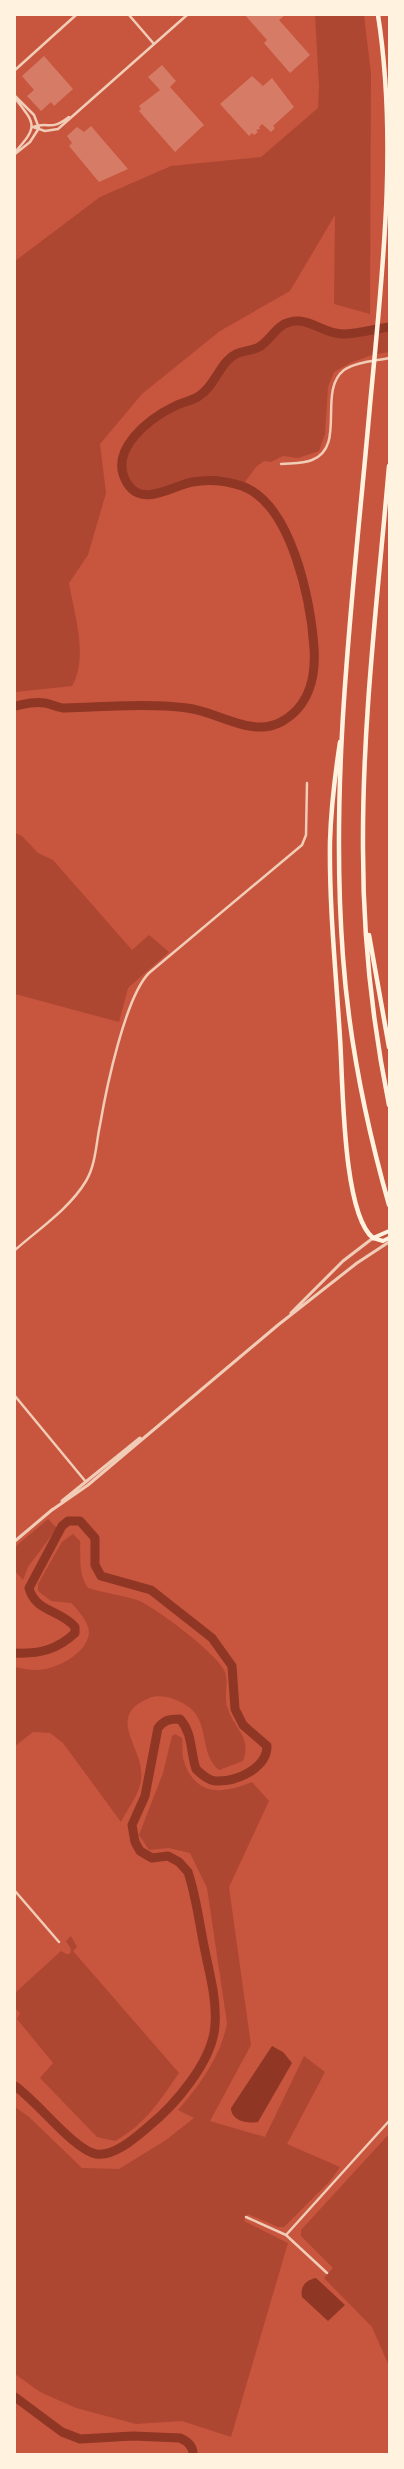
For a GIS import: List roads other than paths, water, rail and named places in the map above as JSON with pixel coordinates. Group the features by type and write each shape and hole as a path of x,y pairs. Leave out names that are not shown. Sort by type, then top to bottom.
{"highway":[{"path":"373,1238 362,1222 347,1156 333,964 330,838 343,719 380,293 387,157 385,86 378,15"},
{"path":"389,466 368,728 363,816 364,906 372,999 389,1105"},
{"path":"343,719 339,847 344,968 362,1090 389,1205"},
{"path":"364,906 389,1047"}],"main road":[{"path":"373,1238 389,1231"},
{"path":"373,1238 388,1241"}],"street":[{"path":"15,70 76,15"},
{"path":"128,15 154,44"},
{"path":"15,96 34,115 39,127 50,131 58,129 187,15"},
{"path":"15,96 30,118 33,127 30,135 15,153"},
{"path":"33,127 57,125 81,109"},
{"path":"15,153 30,142 39,127"},
{"path":"281,464 313,460 325,450 329,441 333,386 342,372 352,366 389,358"},
{"path":"15,1250 68,1203 89,1174 123,1029 131,1000 138,985 149,973 300,847 306,835 307,783"},
{"path":"278,1326 343,1261 373,1238"},
{"path":"15,1541 352,1266 388,1241"},
{"path":"15,1396 87,1483"},
{"path":"15,1892 60,1942"},
{"path":"286,2235 389,2121"},
{"path":"246,2217 286,2235 327,2273"}],"waterway":[{"path":"15,706 37,702 65,708 141,706 187,708 258,727 270,726 291,716 304,700 309,690 314,670 314,648 309,606 296,556 274,512 259,496 242,486 224,482 192,482 167,491 149,495 141,494 133,490 127,483 122,471 123,459 127,447 134,437 154,418 204,393 223,365 231,357 259,347 277,329 285,324 297,321 304,322 343,334 389,327"},
{"path":"15,1653 32,1653 47,1650 75,1633 75,1627 69,1621 37,1602 29,1588 62,1526 68,1521 80,1521 95,1538 95,1565 101,1576 151,1590 212,1638 232,1666 235,1709 243,1725 267,1746 266,1754 262,1761 249,1772 233,1779 213,1781 196,1769 189,1737 180,1719 162,1723 158,1728 145,1796 132,1825 135,1842 140,1851 152,1858 168,1856 179,1862 188,1872 212,1985 215,2005 213,2039 200,2067 181,2095 159,2118 124,2146 110,2153 96,2154 87,2151 77,2144 15,2086"},
{"path":"15,2397 62,2432 80,2439 133,2436 180,2438 189,2444 193,2454"}]}
